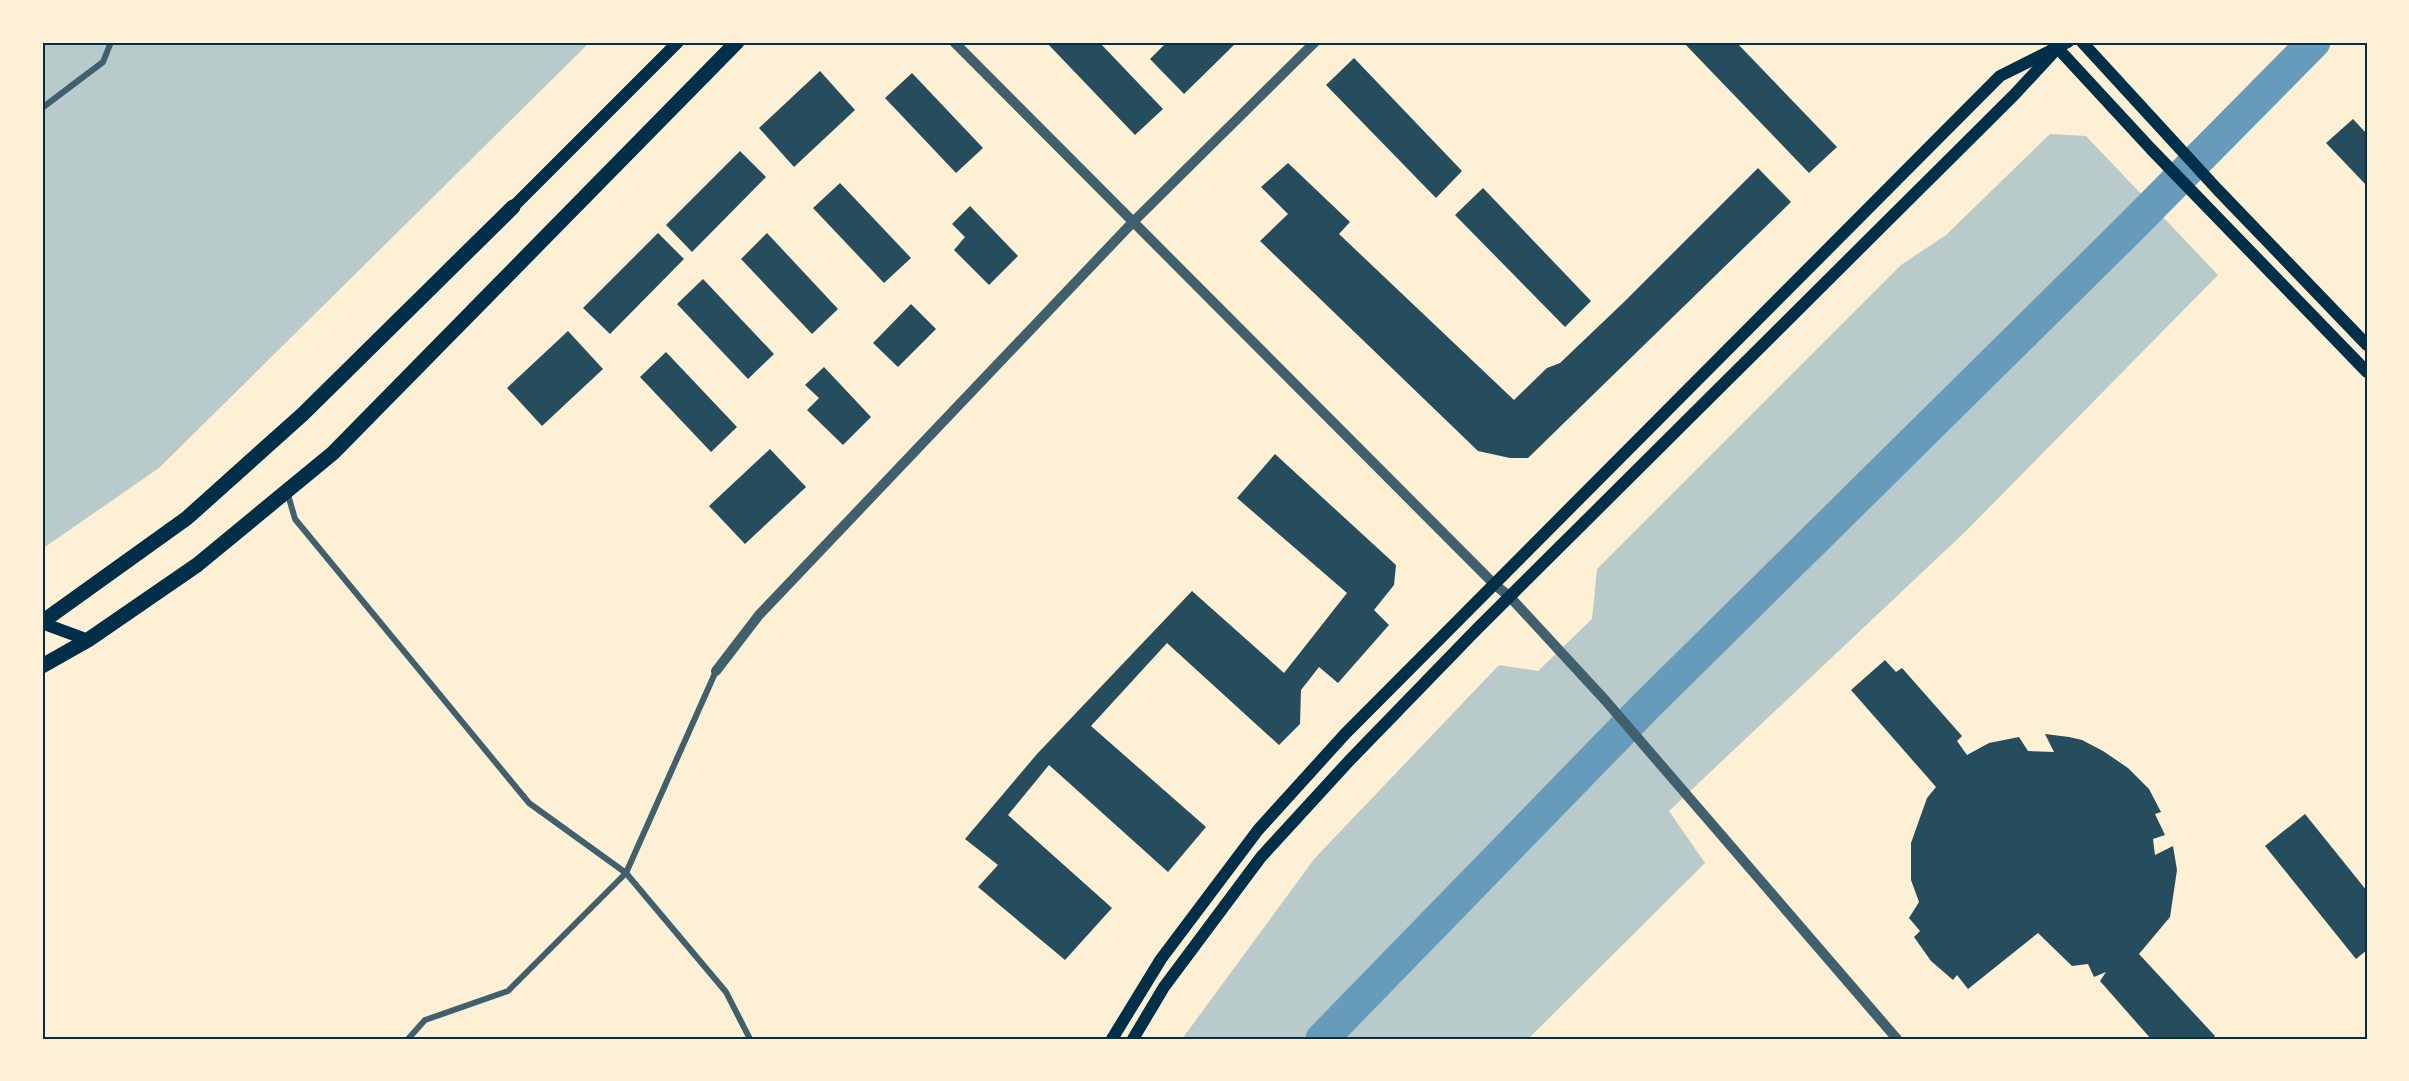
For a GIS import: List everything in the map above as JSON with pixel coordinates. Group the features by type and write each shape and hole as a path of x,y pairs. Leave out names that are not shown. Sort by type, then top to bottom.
{"main road":[{"path":"42,623 187,518 303,414 678,42"},
{"path":"42,666 88,640 197,565 333,453 737,42"},
{"path":"2082,42 2217,189 2367,345"},
{"path":"2060,44 2151,149 2367,372"},
{"path":"1112,1039 1161,959 1258,830 1345,734 2000,76 2060,44"},
{"path":"1133,1039 1164,987 1262,857 1349,761 1509,597 1989,120 2060,44"},
{"path":"42,623 88,640"}],"street":[{"path":"42,108 104,62 111,42"},
{"path":"954,42 1509,597 1662,765 1893,1038"},
{"path":"408,1039 425,1020 508,991 626,873 716,671 759,615 1133,222 1315,42"},
{"path":"287,491 295,519 530,803 626,873 726,992 750,1039"}],"shaded area":[{"path":"42,42 590,42 159,468 42,549"},
{"path":"2050,134 2086,136 2218,275 1966,531 1669,811 1705,863 1528,1039 1182,1039 1315,858 1499,665 1538,671 1592,619 1597,569 1901,265 1946,235"}],"building":[{"path":"1046,42 1099,42 1163,109 1135,135"},
{"path":"1167,42 1237,42 1184,94 1150,59"},
{"path":"1683,42 1736,42 1837,147 1809,173"},
{"path":"1354,58 1462,171 1436,198 1326,85"},
{"path":"820,71 855,110 794,167 759,128"},
{"path":"912,73 983,148 956,173 885,98"},
{"path":"2353,119 2367,134 2367,186 2326,143"},
{"path":"740,151 766,177 692,252 666,225"},
{"path":"1288,163 1350,222 1339,234 1514,400 1547,368 1560,363 1758,168 1791,202 1528,458 1510,458 1478,451 1260,241 1288,214 1261,187"},
{"path":"840,183 911,258 884,283 813,208"},
{"path":"1483,188 1591,301 1565,327 1455,215"},
{"path":"970,206 1018,256 989,285 954,250 965,237 952,224"},
{"path":"658,233 684,259 610,334 583,308"},
{"path":"767,233 838,309 812,334 741,259"},
{"path":"703,279 774,354 748,379 677,304"},
{"path":"911,304 936,329 898,367 873,343"},
{"path":"568,331 603,369 542,426 507,388"},
{"path":"666,352 737,427 711,452 640,377"},
{"path":"824,367 871,417 843,445 807,410 819,398 805,385"},
{"path":"770,449 806,487 745,544 709,506"},
{"path":"1275,454 1396,565 1394,585 1374,610 1389,625 1338,683 1319,667 1301,690 1300,724 1279,745 1167,643 1091,726 1206,827 1168,872 1049,765 1008,815 1112,908 1065,960 978,887 998,865 965,839 1037,754 1192,591 1284,673 1347,593 1237,498"},
{"path":"1885,660 1896,672 1902,668 1962,736 1957,741 1967,755 1989,743 2019,737 2028,751 2054,752 2045,734 2069,737 2082,740 2103,751 2128,768 2149,789 2161,812 2155,814 2165,835 2153,839 2155,855 2173,846 2177,870 2170,917 2139,954 2215,1036 2212,1039 2151,1039 2100,981 2106,972 2094,977 2088,964 2072,966 2038,933 1968,989 1957,975 1953,980 1931,961 1914,937 1920,931 1909,918 1919,902 1911,880 1911,843 1927,798 1936,787 1851,690"},
{"path":"2305,814 2367,891 2367,950 2356,959 2265,846"}],"waterway":[{"path":"1322,1039 1645,707 2132,226 2314,42"}]}
